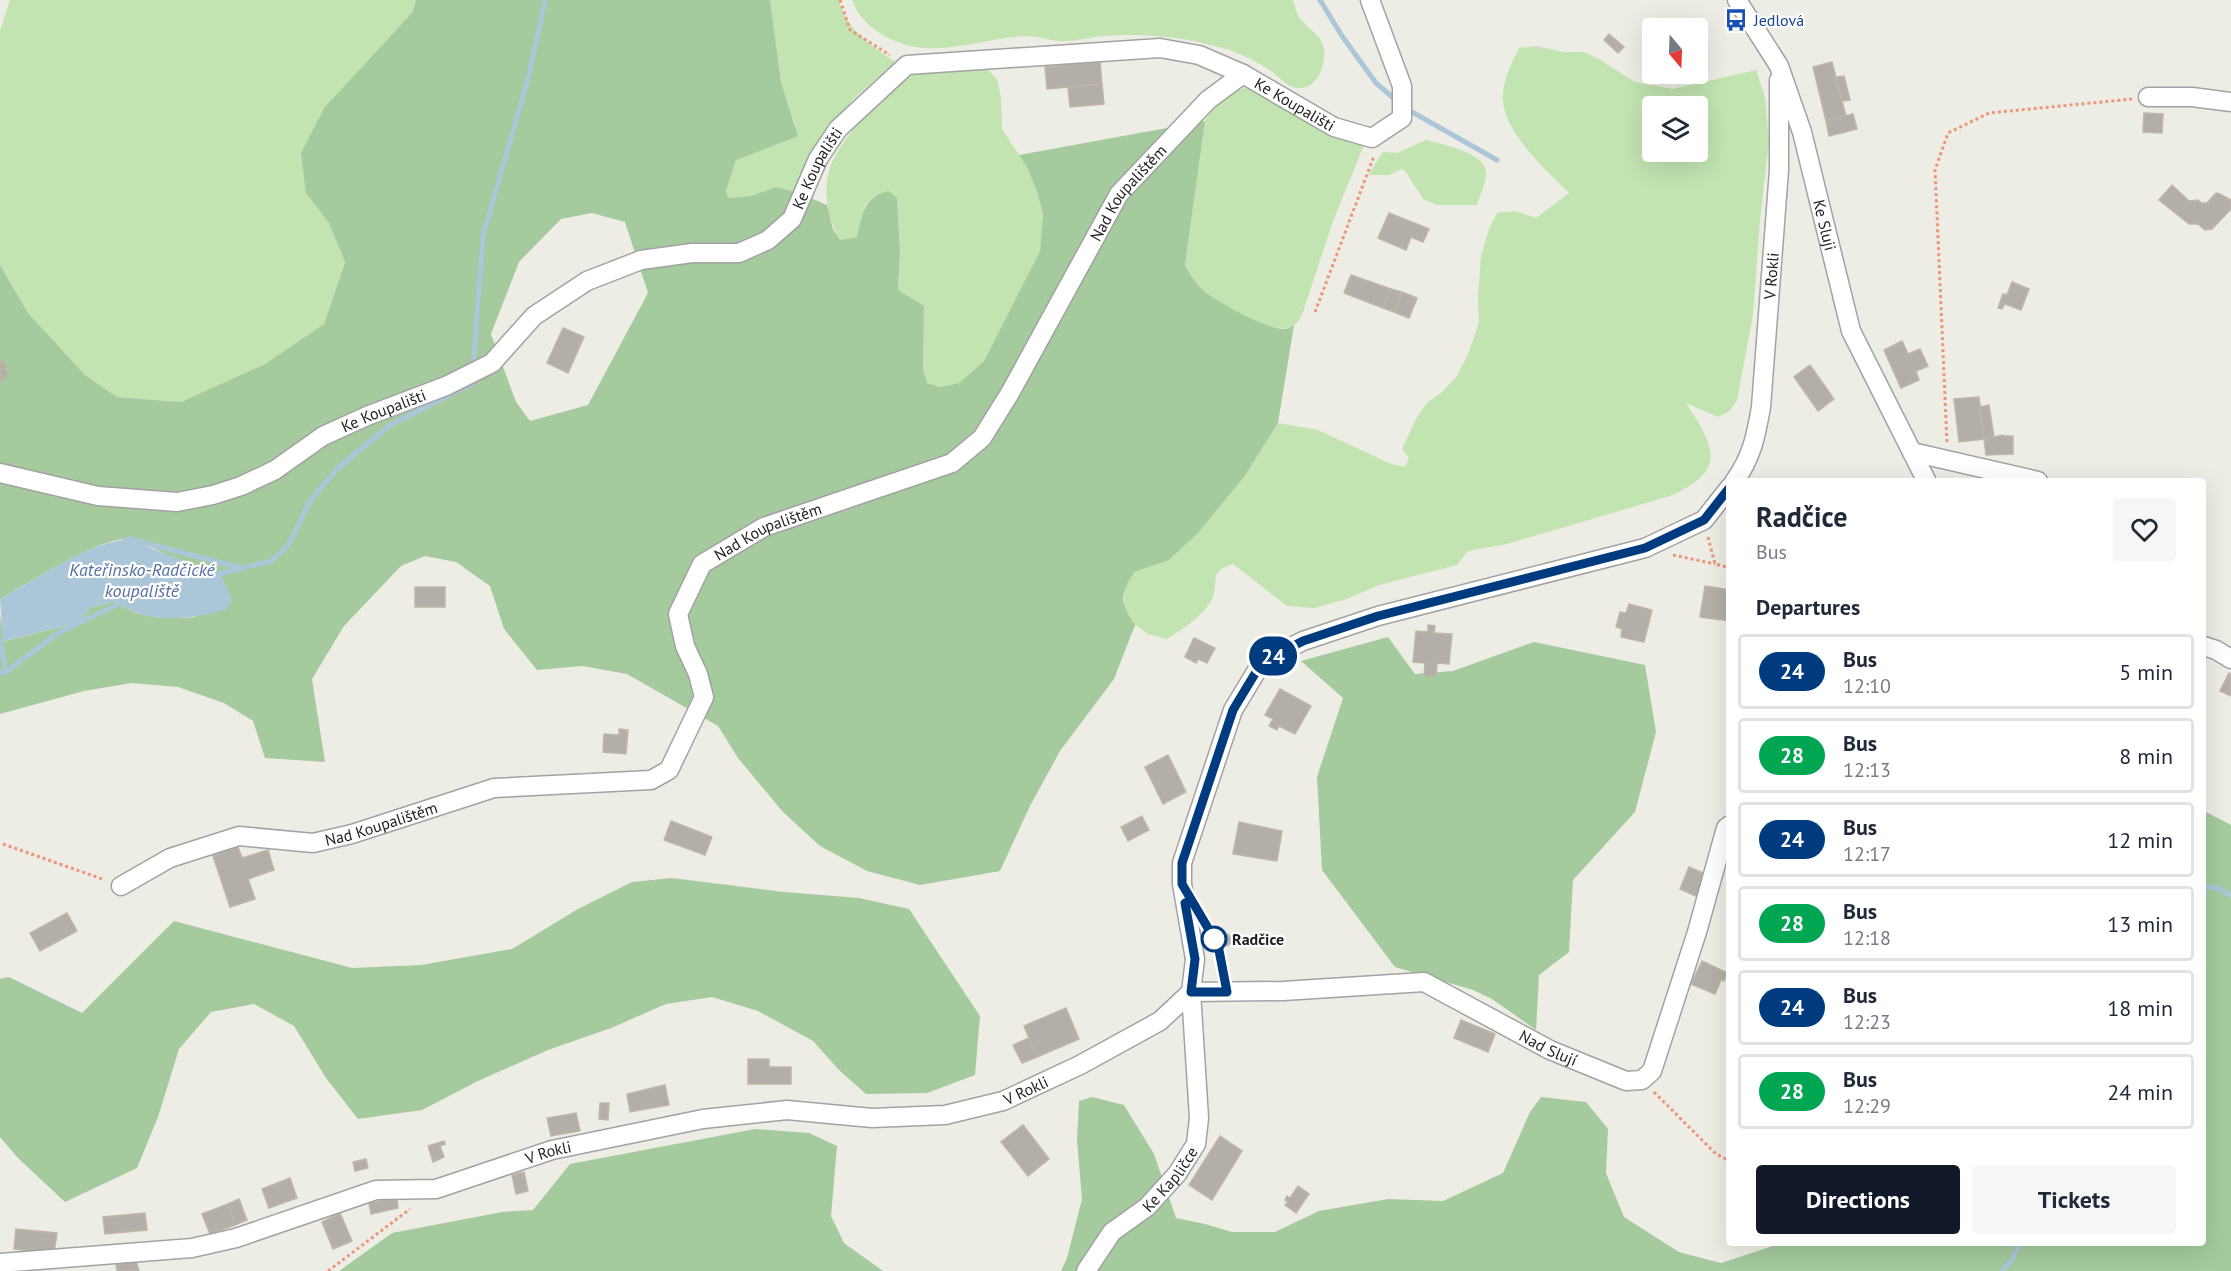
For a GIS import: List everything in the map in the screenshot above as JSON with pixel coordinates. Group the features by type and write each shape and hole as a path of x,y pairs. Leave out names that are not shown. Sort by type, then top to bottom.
{"street":[{"path":"1370,0 1402,86 1402,118 1384,130"},
{"name":"Ke Sluji","path":"1737,0 1779,66 1802,132 1851,331 1925,478"},
{"name":"Ke Koupališti","path":"0,473 98,496 177,502 213,495 241,486 275,470 324,436 460,379 492,363 534,316 588,280 641,260 692,253 739,253 768,240 792,219 818,159 838,129 907,65 1160,48 1199,55 1243,74 1334,127 1372,138 1384,130"},
{"name":"V Rokli","path":"1737,478 1746,466 1755,439 1761,406 1779,170 1779,66"},
{"name":"Nad Koupalištěm","path":"121,886 170,858 239,836 313,843 352,834 494,788 651,780 669,770 704,697 698,674 686,646 678,614 702,564 765,527 952,463 982,438 1010,393 1119,194 1208,100 1243,74"},
{"path":"2148,97 2192,97 2231,102"},
{"path":"1912,452 2025,478"},
{"path":"1191,992 1195,959 1182,884 1182,863 1233,710 1262,662 1303,641 1378,616 1645,548 1704,520 1726,492"},
{"path":"2206,647 2231,659"},
{"path":"1642,1080 1652,1071 1697,932 1726,828"},
{"name":"Nad Slují","path":"1191,992 1283,991 1424,982 1550,1050 1626,1081 1642,1080"},
{"name":"V Rokli","path":"0,1263 192,1248 236,1238 376,1190 436,1189 552,1150 703,1119 787,1110 872,1118 945,1115 1003,1101 1080,1065 1160,1021 1191,992"},
{"name":"Ke Kapličce","path":"1086,1271 1113,1232 1147,1207 1177,1174 1196,1144 1199,1118 1191,992"}],"lane":[{"path":"1182,884 1218,945 1227,992"}],"path":[{"path":"840,0 850,30 907,65"},
{"path":"1940,459 1947,449 1935,170 1948,133 1989,113 2148,97"},
{"path":"1316,312 1384,130"},
{"path":"1704,520 1715,564"},
{"path":"1645,548 1726,567"},
{"path":"3,844 121,886"},
{"path":"1642,1080 1716,1154 1726,1159"},
{"path":"328,1271 436,1189"}],"green space":[{"path":"10,0 416,0 412,13 306,193 329,223 345,261 324,324 265,364 181,402 117,397 85,375 28,313 0,265 0,31"},
{"path":"416,0 770,0 781,82 798,136 736,160 726,191 728,198 751,196 776,187 799,193 827,205 833,229 840,240 857,237 865,208 873,198 888,191 897,198 900,253 898,290 924,306 923,369 927,383 940,387 959,383 984,361 1040,251 1043,214 1027,167 1019,155 1205,121 1185,265 1204,291 1234,310 1269,326 1287,329 1294,325 1278,423 1244,477 1198,533 1169,560 1134,572 1123,598 1126,610 1135,625 1114,679 1060,751 1030,806 1000,871 920,885 867,871 820,846 783,812 738,758 718,726 627,674 582,666 537,670 504,629 490,586 456,562 425,556 401,566 344,626 312,679 325,762 265,758 253,721 224,703 178,687 132,683 84,691 0,714 0,614 4,641 80,622 89,608 115,601 134,612 153,617 195,617 165,554 131,539 103,544 84,552 0,599 0,265 28,313 85,375 117,397 181,402 265,364 324,324 345,262 329,223 306,193 301,153 325,107 412,13","holes":["592,213 625,222 648,293 588,405 530,421 516,402 491,334 519,262 561,219"]},
{"path":"770,0 839,0 842,11 853,28 895,62 852,100 817,149 799,193 776,187 751,196 728,198 726,191 736,160 795,125 781,82"},
{"path":"852,0 1293,0 1299,17 1323,44 1324,56 1322,69 1315,81 1304,88 1297,88 1286,84 1274,73 1247,57 1196,41 1177,38 1121,35 1065,41 1027,36 953,47 917,47 899,43 876,31 860,15"},
{"path":"1536,46 1564,52 1583,52 1635,82 1673,89 1695,84 1708,84 1708,81 1756,70 1765,97 1769,142 1753,315 1737,400 1730,411 1718,417 1686,403 1709,445 1711,457 1708,467 1701,477 1670,496 1507,544 1468,551 1457,565 1379,585 1347,599 1314,608 1287,606 1233,564 1220,570 1217,574 1215,591 1210,603 1193,621 1167,639 1148,634 1135,625 1124,609 1124,589 1134,571 1169,560 1198,533 1244,477 1278,423 1318,430 1391,464 1405,467 1409,458 1402,449 1417,417 1428,402 1441,393 1457,376 1469,352 1479,322 1481,256 1489,229 1497,213 1515,211 1536,218 1569,193 1528,151 1511,126 1505,113 1503,100 1510,67 1519,48"},
{"path":"984,66 997,79 1001,97 1002,129 1027,167 1037,192 1043,215 1040,251 984,361 959,383 940,387 927,383 923,369 924,306 898,291 900,253 897,198 866,203 857,237 840,240 832,223 826,186 830,168 845,140 870,110 900,83 928,69"},
{"path":"1254,86 1364,145 1333,221 1303,312 1296,324 1288,328 1271,326 1224,305 1201,288 1185,265 1205,121 1214,108 1232,93"},
{"path":"1426,140 1462,150 1479,160 1484,166 1485,181 1477,205 1437,205 1423,199 1402,169 1389,175 1368,175 1383,152 1397,153"},
{"path":"1388,637 1415,674 1453,671 1534,642 1645,665 1656,732 1635,812 1573,880 1569,952 1539,975 1536,1030 1492,999 1473,990 1395,967 1322,870 1317,777 1343,698 1301,661"},
{"path":"2206,812 2231,825 2231,1271 1061,1271 1067,1258 1082,1199 1077,1140 1079,1101 1092,1097 1124,1105 1154,1154 1176,1218 1232,1232 1275,1232 1319,1211 1388,1199 1443,1201 1503,1173 1530,1112 1541,1097 1586,1102 1608,1129 1606,1173 1624,1217 1679,1252 1721,1263 1773,1246 2206,1246"},
{"path":"672,878 784,892 859,898 909,909 980,1016 975,1075 927,1093 866,1094 839,1070 813,1041 758,1011 712,997 666,1004 611,1028 548,1050 478,1081 422,1110 358,1119 326,1078 294,1026 254,1004 211,1012 179,1049 158,1117 137,1168 65,1202 18,1158 0,1137 0,979 9,977 82,1013 174,921 352,968 421,965 512,949 578,909 632,882"},
{"path":"755,1129 809,1133 837,1146 831,1216 844,1243 883,1271 339,1271 392,1233 502,1212 533,1210 570,1164"}],"water":[{"name":"Kateřinsko-Radčické koupaliště","path":"130,539 220,573 232,599 226,610 183,618 155,617 128,609 115,601 89,608 80,622 3,641 0,599 80,554 97,547"}],"building":[{"path":"1609,34 1624,47 1618,53 1604,40"},
{"path":"1100,62 1102,84 1047,89 1045,67"},
{"path":"1832,62 1846,116 1826,121 1813,67"},
{"path":"1844,76 1850,100 1842,101 1836,77"},
{"path":"1102,84 1104,104 1070,107 1068,87"},
{"path":"2144,113 2163,114 2162,133 2143,132"},
{"path":"1853,114 1857,129 1829,136 1826,121"},
{"path":"2172,185 2189,201 2198,200 2201,203 2207,203 2216,193 2220,194 2231,200 2231,209 2212,229 2205,230 2198,224 2189,224 2159,200"},
{"path":"1389,213 1429,229 1423,242 1411,237 1406,250 1378,238"},
{"path":"1351,275 1391,289 1383,308 1344,293"},
{"path":"2012,282 2029,289 2021,310 2005,304 2002,309 1998,308 2003,294 2007,295"},
{"path":"1391,289 1402,292 1394,312 1383,308"},
{"path":"1402,292 1417,298 1409,318 1394,312"},
{"path":"563,328 584,337 568,373 547,363"},
{"path":"1902,341 1908,354 1920,349 1928,366 1916,371 1919,380 1901,388 1884,350"},
{"path":"0,360 9,373 0,383"},
{"path":"1810,365 1834,399 1818,411 1794,377"},
{"path":"1979,397 1984,439 1959,442 1954,399"},
{"path":"1989,405 1994,437 1984,439 1980,407"},
{"path":"2003,435 2013,436 2013,454 1986,455 1984,439"},
{"path":"1705,586 1726,589 1726,620 1700,617"},
{"path":"415,587 445,587 445,607 415,607"},
{"path":"1629,604 1652,610 1644,642 1621,637 1622,629 1616,627 1620,612 1626,613"},
{"path":"1428,625 1435,626 1434,633 1452,634 1449,664 1437,663 1436,676 1424,676 1425,663 1413,662 1416,631 1428,632"},
{"path":"1194,638 1215,648 1207,663 1198,659 1196,663 1185,657"},
{"path":"2229,673 2231,674 2231,696 2220,691"},
{"path":"1280,689 1311,706 1295,734 1279,726 1277,730 1269,726 1273,719 1265,715"},
{"path":"619,729 628,730 626,754 603,752 604,734 619,735"},
{"path":"1168,755 1186,792 1163,804 1145,767"},
{"path":"1142,816 1149,830 1128,841 1121,827"},
{"path":"671,821 712,837 705,855 664,840"},
{"path":"1239,822 1282,831 1277,861 1233,854"},
{"path":"238,847 242,858 268,850 274,870 248,879 255,899 230,907 213,856"},
{"path":"1689,867 1708,875 1698,897 1680,889"},
{"path":"67,913 77,931 40,951 30,933"},
{"path":"1228,934 1233,941 1227,946 1222,939"},
{"path":"1702,961 1726,973 1724,981 1721,980 1715,994 1691,984"},
{"path":"1066,1008 1079,1039 1037,1057 1024,1026"},
{"path":"1461,1020 1495,1034 1488,1052 1454,1038"},
{"path":"1029,1038 1037,1057 1022,1063 1013,1045"},
{"path":"748,1059 769,1059 769,1067 791,1067 791,1084 748,1084"},
{"path":"665,1085 669,1105 630,1112 627,1094"},
{"path":"600,1103 609,1103 608,1120 599,1119"},
{"path":"576,1113 580,1131 551,1136 547,1118"},
{"path":"1023,1125 1049,1159 1028,1176 1001,1142"},
{"path":"1220,1136 1242,1151 1212,1200 1189,1185"},
{"path":"444,1141 445,1144 440,1146 444,1157 433,1162 428,1146"},
{"path":"366,1159 368,1168 355,1171 353,1162"},
{"path":"524,1172 528,1191 516,1194 512,1175"},
{"path":"290,1178 297,1198 269,1208 262,1189"},
{"path":"1298,1186 1309,1194 1296,1213 1285,1205 1288,1202 1285,1200 1287,1196 1290,1198"},
{"path":"397,1198 398,1208 371,1214 369,1203"},
{"path":"239,1199 247,1220 235,1225 228,1204"},
{"path":"228,1204 235,1225 210,1234 202,1214"},
{"path":"145,1213 147,1230 105,1234 103,1217"},
{"path":"340,1213 352,1241 333,1249 322,1222"},
{"path":"16,1229 57,1233 54,1253 14,1249"},
{"path":"136,1261 139,1271 117,1271 116,1264"}],"waterway":[{"path":"473,369 483,236 529,75 545,0"},
{"path":"1320,0 1342,36 1376,83 1398,102"},
{"path":"1405,108 1497,160"},
{"path":"215,575 271,561 288,546 310,501 337,469 390,425 472,384 472,378"},
{"path":"125,540 130,539 238,567"},
{"path":"0,673 6,672 58,633 125,601"},
{"path":"0,641 6,672"},
{"path":"2206,887 2218,888 2231,896"},
{"path":"2002,1271 2012,1260 2018,1246"}],"bus line":[{"name":"24","path":"1185,903 1195,959 1191,992 1227,992 1218,945 1182,884 1182,863 1233,710 1262,662 1303,641 1378,616 1645,548 1704,520 1726,492"}],"place":[{"name":"Jedlová","path":"1736,20"},
{"name":"Radčice","path":"1214,939"}]}
